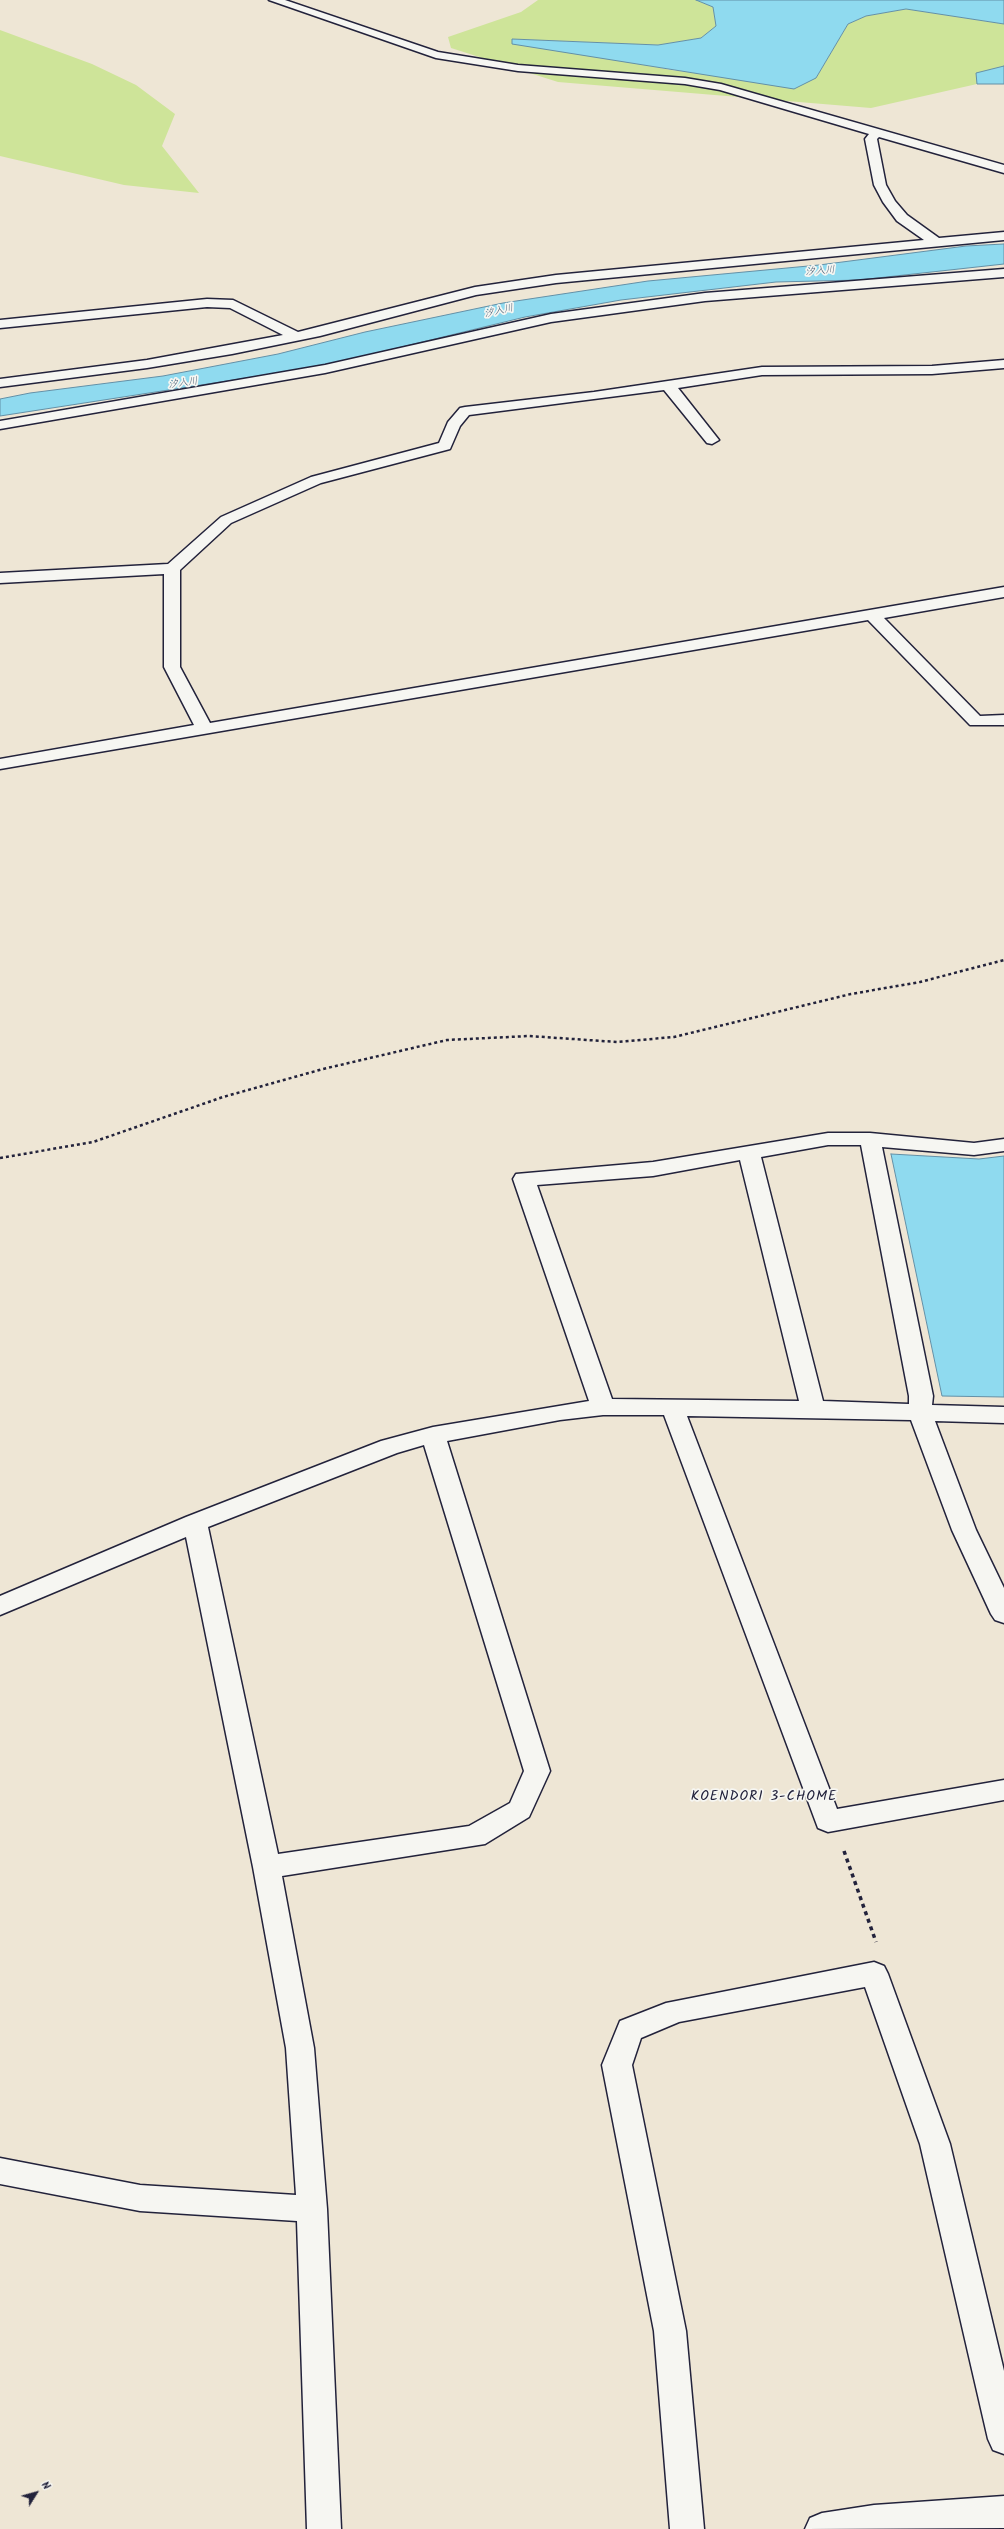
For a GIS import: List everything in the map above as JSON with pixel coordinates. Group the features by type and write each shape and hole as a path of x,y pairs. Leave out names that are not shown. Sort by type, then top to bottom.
{"street":[{"path":"274,0 436,55 518,68 685,81 721,87 1004,169"},
{"path":"877,131 871,139 880,185 889,202 902,218 938,244"},
{"path":"0,383 147,364 232,350 294,336 320,332 476,291 549,280 938,244 1004,236"},
{"path":"0,425 325,369 551,318 705,297 1004,273"},
{"path":"0,324 206,303 233,304 294,336"},
{"path":"0,578 172,569 226,520 316,480 445,446 453,425 465,411 668,385 762,371 932,370 1004,364"},
{"path":"668,385 712,440"},
{"path":"172,569 172,667 205,729"},
{"path":"0,764 1004,592"},
{"path":"872,615 976,721 1004,720"},
{"path":"602,1407 524,1179 653,1169 828,1139 870,1139 974,1149 1004,1145"},
{"path":"870,1139 921,1396 920,1413 964,1530 1004,1614"},
{"path":"749,1152 813,1409"},
{"path":"0,1606 196,1523 389,1447 433,1435 560,1412 602,1407 673,1409 813,1409 1004,1415"},
{"path":"673,1409 828,1821 1004,1790"},
{"path":"266,1867 475,1836 520,1810 537,1771 433,1435"},
{"path":"196,1523 266,1867 300,2048 312,2209 324,2529"},
{"path":"687,2529 670,2332 617,2065 630,2030 676,2011 874,1974 935,2144 1004,2439"},
{"path":"0,2171 140,2198 312,2209"},
{"path":"822,2529 874,2521 1004,2512"}],"path":[{"path":"0,1158 93,1142 223,1097 323,1069 447,1040 529,1036 617,1042 674,1037 851,994 920,982 1004,960"},
{"path":"828,1821 840,1837 878,1948 874,1974"}],"green space":[{"path":"538,0 696,0 713,7 716,26 701,38 658,45 512,39 671,70 723,76 816,78 848,24 866,16 906,9 1004,24 1004,66 977,73 977,84 871,108 558,82 451,48 448,37 521,12"},
{"path":"0,30 92,64 136,85 175,114 162,146 199,193 124,185 0,156"}],"water":[{"path":"696,0 1004,0 1004,24 906,9 866,16 848,24 816,78 794,89 512,44 512,39 658,45 701,38 716,26 713,7"},
{"path":"1004,66 1004,84 977,84 976,73"},
{"name":"汐入川","path":"1004,244 1004,264 859,280 776,282 621,300 525,317 344,361 285,372 0,416 0,399 30,393 163,376 278,354 365,332 503,303 648,281 819,265 966,246"},
{"path":"891,1154 979,1159 1004,1156 1004,1397 942,1396"}],"district":[{"name":"KOENDORI 3-CHOME","path":"764,1798"}]}
